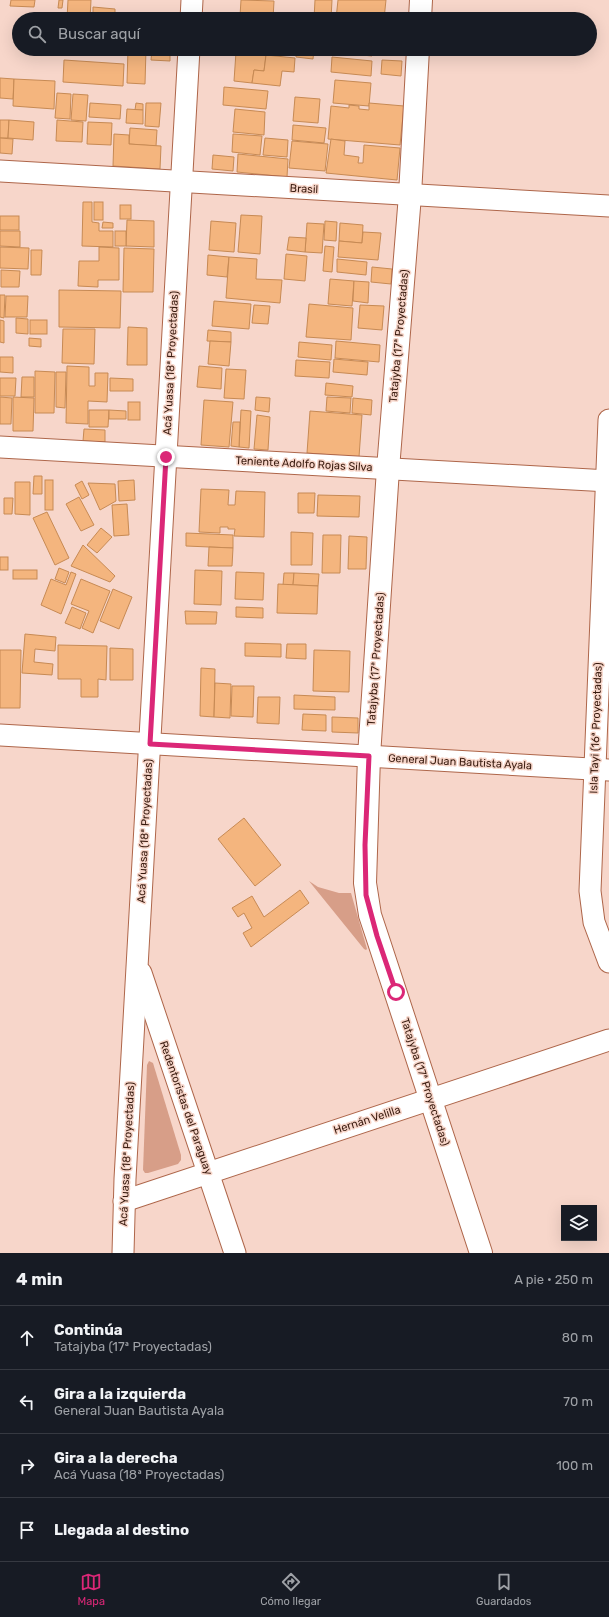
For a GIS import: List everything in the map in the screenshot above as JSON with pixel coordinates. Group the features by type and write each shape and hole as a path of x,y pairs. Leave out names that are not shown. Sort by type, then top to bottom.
{"street":[{"path":"191,12 192,0"},
{"path":"420,12 421,0"},
{"name":"Acá Yuasa (18ª Proyectadas)","path":"123,1253 124,1201 137,962 189,56"},
{"name":"Tatajyba (17ª Proyectadas)","path":"418,56 410,195 388,469 369,756 365,845 366,895 377,936 481,1253"},
{"name":"Brasil","path":"0,171 609,206"},
{"name":"Isla Tayi (16ª Proyectadas)","path":"609,420 602,770 590,891 594,922 609,962"},
{"name":"Teniente Adolfo Rojas Silva","path":"0,447 607,481"},
{"name":"General Juan Bautista Ayala","path":"0,735 602,770"},
{"name":"Redentoristas del Paraguay","path":"137,962 234,1253"},
{"name":"Hernán Velilla","path":"124,1201 609,1040"}],"shaded area":[{"path":"309,881 318,887 339,893 351,893 367,949 366,950 364,949"},
{"path":"149,1061 153,1063 181,1155 181,1160 178,1164 145,1173 143,1170 147,1065"}],"building":[{"path":"11,0 35,0 34,7 10,6"},
{"path":"59,0 63,0 62,8 58,8"},
{"path":"68,0 91,0 90,12 67,12"},
{"path":"241,0 274,1 273,12 240,12"},
{"path":"315,0 332,0 331,12 314,12"},
{"path":"338,0 386,0 385,12 337,12"},
{"path":"93,7 115,9 115,12 93,12"},
{"path":"128,56 146,56 145,84 127,83"},
{"path":"151,56 170,56 170,61 151,60"},
{"path":"236,56 266,56 264,71 254,70 252,83 234,81"},
{"path":"266,56 295,58 294,72 282,71 280,86 252,83 254,70 264,71"},
{"path":"296,56 313,56 313,59"},
{"path":"332,57 372,61 371,76 331,72"},
{"path":"64,60 124,64 123,86 63,82"},
{"path":"382,60 402,61 401,76 381,74"},
{"path":"0,78 14,79 13,99 0,98"},
{"path":"14,79 55,81 54,109 13,106"},
{"path":"335,80 371,83 369,106 333,103"},
{"path":"224,87 268,91 266,109 223,105"},
{"path":"57,93 71,94 70,119 55,118"},
{"path":"73,94 88,95 86,121 71,120"},
{"path":"295,97 320,99 318,123 293,121"},
{"path":"90,103 121,105 120,119 89,117"},
{"path":"136,103 143,104 143,110 135,110"},
{"path":"146,103 161,103 159,127 145,126"},
{"path":"369,103 404,106 400,145 328,139 331,106 349,108 349,105 359,106 359,109 369,110"},
{"path":"127,109 143,110 143,124 126,123"},
{"path":"235,109 265,112 264,135 233,132"},
{"path":"0,120 9,120 8,138 0,138"},
{"path":"9,120 34,122 33,140 8,138"},
{"path":"57,120 83,122 82,142 56,141"},
{"path":"88,122 112,123 111,145 87,144"},
{"path":"293,125 326,128 324,143 292,140"},
{"path":"130,128 157,130 156,146 129,144"},
{"path":"114,134 129,135 129,144 161,146 160,169 113,166"},
{"path":"233,134 262,136 260,155 232,152"},
{"path":"0,138 13,139 12,154 0,153"},
{"path":"265,138 288,140 287,157 263,155"},
{"path":"331,139 345,141 344,155 359,157 358,163 363,163 364,145 400,148 397,180 326,173"},
{"path":"292,141 328,144 325,171 289,168"},
{"path":"238,154 288,159 287,177 237,172"},
{"path":"213,155 234,157 233,171 212,169"},
{"path":"83,202 92,202 92,222 99,223 99,231 113,231 113,247 82,246"},
{"path":"94,202 103,202 103,220 94,220"},
{"path":"120,205 131,205 131,219 120,219"},
{"path":"241,215 262,216 260,254 238,252"},
{"path":"0,216 19,216 19,230 0,230"},
{"path":"127,220 154,221 154,247 126,246"},
{"path":"211,221 236,223 234,252 209,250"},
{"path":"325,221 337,222 336,241 324,240"},
{"path":"103,222 113,223 113,228 102,228"},
{"path":"307,223 324,224 322,253 305,252"},
{"path":"340,223 363,225 362,243 339,241"},
{"path":"0,231 20,231 20,247 0,246"},
{"path":"115,231 126,231 126,246 115,246"},
{"path":"363,232 381,233 378,260 338,257 339,241 362,243"},
{"path":"289,237 306,238 305,252 287,250"},
{"path":"325,246 334,247 332,272 323,271"},
{"path":"0,247 29,248 28,269 0,268"},
{"path":"99,247 119,248 119,280 98,280 98,287 78,286 79,261 99,261"},
{"path":"124,248 154,249 153,292 123,292"},
{"path":"31,250 42,250 41,275 31,275"},
{"path":"286,254 307,256 305,281 284,279"},
{"path":"208,255 229,257 227,277 207,275"},
{"path":"229,257 257,259 256,279 282,280 280,303 226,298"},
{"path":"337,259 367,262 366,275 337,272"},
{"path":"372,267 392,269 391,284 371,282"},
{"path":"1,270 20,271 19,287 1,287"},
{"path":"330,279 354,281 352,306 328,304"},
{"path":"354,281 369,282 368,303 353,301"},
{"path":"59,290 121,291 120,328 59,327"},
{"path":"0,295 5,295 4,318 0,317"},
{"path":"6,296 28,296 27,317 5,317"},
{"path":"214,301 251,304 249,329 212,326"},
{"path":"309,304 353,308 351,340 306,337"},
{"path":"254,305 270,306 268,324 252,323"},
{"path":"360,305 384,306 382,330 358,328"},
{"path":"16,318 28,319 28,334 16,333"},
{"path":"0,320 4,321 4,343 0,342"},
{"path":"30,320 47,320 47,334 30,334"},
{"path":"128,327 147,328 147,365 127,365"},
{"path":"63,329 95,329 94,364 62,363"},
{"path":"208,330 231,332 231,342 207,341"},
{"path":"29,338 41,339 41,347 29,346"},
{"path":"210,341 231,342 229,366 208,364"},
{"path":"336,341 380,345 379,362 335,358"},
{"path":"299,342 332,345 331,360 298,357"},
{"path":"0,357 13,357 13,373 0,372"},
{"path":"334,359 368,362 367,375 333,372"},
{"path":"296,360 330,362 329,378 295,376"},
{"path":"67,366 89,367 89,386 95,386 95,373 108,373 107,402 88,401 88,424 66,423"},
{"path":"199,366 222,368 221,389 197,387"},
{"path":"226,369 246,370 244,399 224,398"},
{"path":"35,371 55,372 54,413 35,413"},
{"path":"56,372 66,372 65,408 56,407"},
{"path":"22,377 34,377 34,397 21,397"},
{"path":"0,378 16,378 15,396 0,396"},
{"path":"110,378 133,379 133,391 110,391"},
{"path":"326,383 353,386 352,397 325,395"},
{"path":"0,397 12,398 11,424 0,424"},
{"path":"13,397 34,398 33,431 13,431"},
{"path":"256,397 270,398 269,412 255,410"},
{"path":"327,397 351,398 350,413 326,411"},
{"path":"353,398 372,400 371,415 352,413"},
{"path":"204,400 233,402 229,447 201,445"},
{"path":"128,402 140,402 140,420 128,420"},
{"path":"89,410 109,410 108,427 89,427"},
{"path":"109,410 126,411 126,419 109,419"},
{"path":"241,410 251,411 249,448 239,447"},
{"path":"310,411 362,415 359,457 307,453"},
{"path":"257,415 270,417 268,450 254,449"},
{"path":"233,422 240,422 239,447 231,446"},
{"path":"84,429 105,430 105,442 83,441"},
{"path":"34,476 42,476 42,494 33,494"},
{"path":"45,480 53,480 53,510 45,510"},
{"path":"134,480 135,500 119,501 118,481"},
{"path":"82,481 89,495 82,499 75,485"},
{"path":"15,482 30,482 30,515 15,514"},
{"path":"88,483 115,484 116,501 100,510"},
{"path":"201,489 229,490 228,505 235,505 236,491 265,492 264,537 234,536 235,529 228,529 228,527 220,527 220,533 199,532"},
{"path":"298,493 315,493 314,513 298,513"},
{"path":"318,495 360,496 359,517 317,516"},
{"path":"79,497 94,525 81,531 66,504"},
{"path":"4,498 13,498 12,514 4,514"},
{"path":"127,504 129,535 114,536 112,505"},
{"path":"47,512 69,558 55,565 33,518"},
{"path":"101,528 112,537 97,553 87,545"},
{"path":"291,532 313,533 312,565 291,565"},
{"path":"186,533 233,535 233,548 186,546"},
{"path":"323,535 341,535 340,573 322,573"},
{"path":"349,536 367,537 366,569 348,569"},
{"path":"83,545 115,576 110,582 71,566"},
{"path":"209,547 233,548 232,566 208,566"},
{"path":"0,557 8,557 8,570 0,570"},
{"path":"59,568 69,572 65,583 55,579"},
{"path":"13,570 37,570 37,579 13,579"},
{"path":"195,570 222,571 221,605 194,604"},
{"path":"71,572 76,574 61,614 41,605 51,579 66,585"},
{"path":"236,572 264,573 263,600 235,599"},
{"path":"284,573 294,573 293,585 283,585"},
{"path":"294,573 319,574 318,586 293,585"},
{"path":"81,579 110,591 93,633 82,628 89,611 71,604"},
{"path":"278,584 318,586 317,614 277,613"},
{"path":"113,589 132,597 119,629 100,621"},
{"path":"72,607 86,613 80,629 65,623"},
{"path":"236,607 263,608 263,618 236,617"},
{"path":"185,611 217,612 216,624 186,624"},
{"path":"25,634 56,637 55,651 35,649 34,662 53,664 52,675 22,673"},
{"path":"245,643 281,644 281,657 245,656"},
{"path":"287,644 306,644 306,659 286,658"},
{"path":"58,645 107,646 106,680 98,679 98,697 81,697 81,679 58,679"},
{"path":"110,648 133,649 133,680 110,680"},
{"path":"0,650 21,650 20,708 0,708"},
{"path":"314,650 350,651 349,692 313,691"},
{"path":"201,668 215,669 214,717 200,716"},
{"path":"215,683 231,684 230,718 214,717"},
{"path":"232,686 254,686 253,717 231,716"},
{"path":"294,695 335,697 335,710 294,709"},
{"path":"258,697 280,697 279,724 257,723"},
{"path":"303,714 326,715 326,731 302,730"},
{"path":"332,717 358,718 358,733 332,732"},
{"path":"244,818 281,865 255,886 218,839"},
{"path":"300,890 309,903 251,947 243,933 252,928 244,913 238,917 232,908 252,896 264,917"}],"route":[{"path":"166,457 150,744 369,756 365,845 366,895 370,915 396,992"}]}
